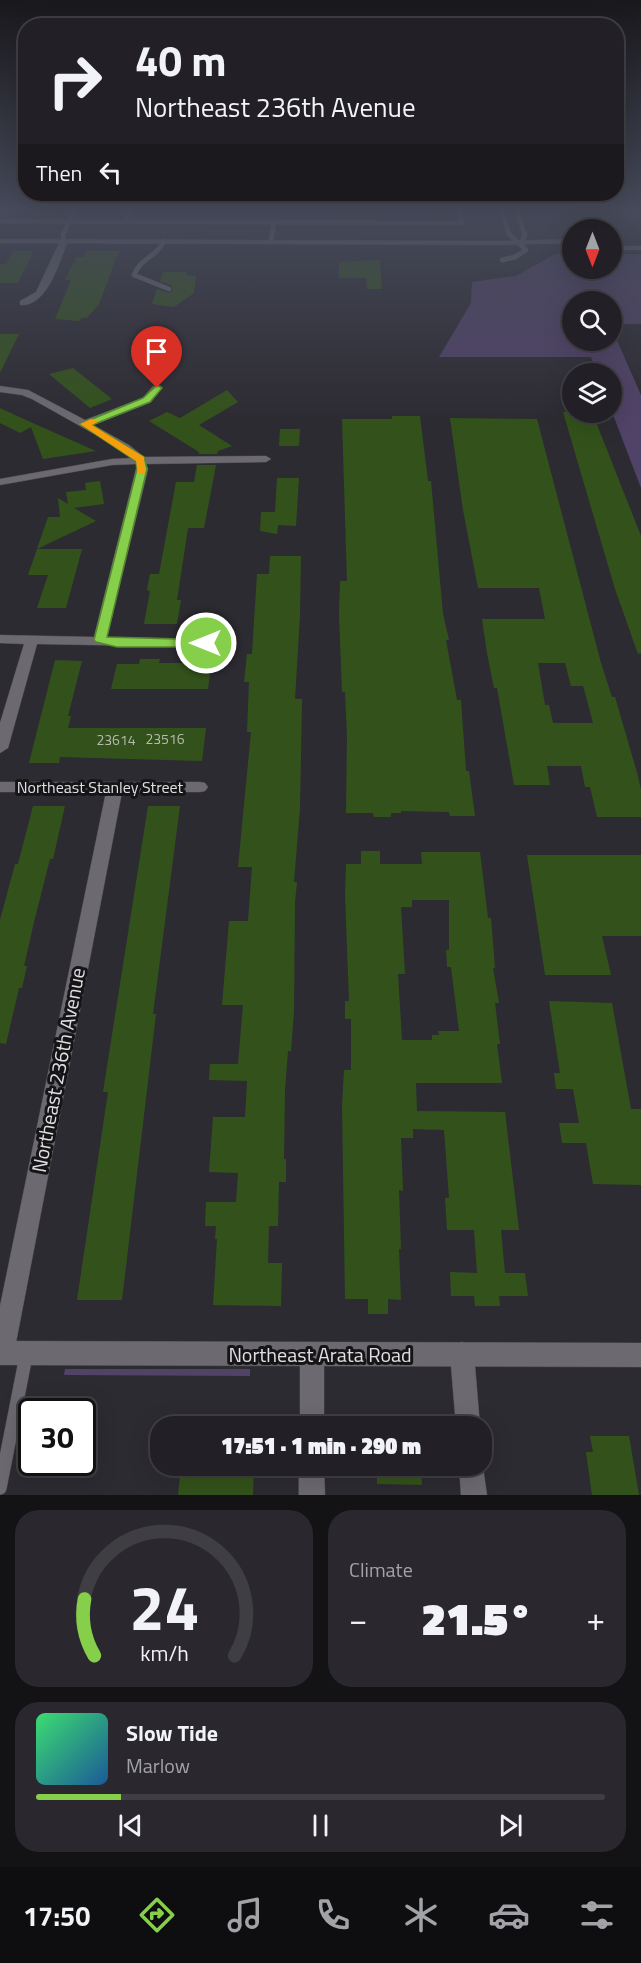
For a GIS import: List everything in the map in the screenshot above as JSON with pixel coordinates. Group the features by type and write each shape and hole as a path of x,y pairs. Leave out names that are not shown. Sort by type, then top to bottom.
{"street":[{"path":"23,303 40,294 47,279"},
{"path":"85,424 147,400 157,388"},
{"path":"0,389 24,392 85,424 140,459 142,469 100,640"},
{"path":"0,482 140,459 266,459"},
{"path":"0,639 206,643"},
{"path":"0,748 32,639"},
{"name":"Northeast Stanley Street","path":"0,787 200,787"},
{"name":"Northeast 236th Avenue","path":"1,1353 115,787"},
{"name":"Northeast Arata Road","path":"1,1353 641,1355"},
{"path":"312,1354 312,1416"},
{"path":"462,1354 467,1416"},
{"path":"312,1476 312,1495"},
{"path":"472,1476 474,1495"}],"lane":[{"path":"143,279 169,289"},
{"path":"0,1488 27,1353"}],"shaded area":[{"path":"496,279 641,279 641,324 622,324 622,291 562,291 562,351 622,351 641,395 641,488 616,423 622,423 622,363 593,363 591,357 439,357 471,303 472,282"},
{"path":"65,1369 250,1369 250,1376 64,1375"}],"building":[{"path":"0,279 20,279 18,283 0,283"},
{"path":"109,279 99,304 87,318 79,321 55,319 71,280 65,280"},
{"path":"161,279 196,279 194,293 174,307 152,304 157,289 169,293 173,290 171,285 160,281"},
{"path":"366,279 381,279 382,289 367,289"},
{"path":"0,334 19,334 0,373"},
{"path":"73,368 112,399 90,408 49,374"},
{"path":"227,390 238,402 199,425 232,446 218,451 217,454 199,454 149,421 167,412 180,418"},
{"path":"0,408 96,451 43,459 31,427 20,433 0,423"},
{"path":"392,416 420,416 428,481 431,481 443,614 449,640 446,640 457,700 461,700 466,771 469,771 475,816 450,816 449,812 401,811 401,813 391,813 391,817 374,817 373,813 346,813 347,735 345,692 342,692 339,614 340,581 347,581 342,419 392,419"},
{"path":"450,418 537,419 601,663 612,697 615,697 638,776 641,790 641,817 597,817 590,787 585,787 581,766 547,766 550,785 514,785 482,619 545,619 539,588 478,588 463,510","holes":["538,663 565,663 571,686 583,686 593,723 553,723 549,705 545,705"]},
{"path":"566,423 596,423 641,536 641,653 638,654 615,589"},
{"path":"280,429 300,429 299,446 279,446"},
{"path":"197,465 216,465 204,528 188,528 177,600 181,600 177,624 144,624 150,591 147,590 150,574 159,574 176,482 194,482"},
{"path":"277,478 299,478 296,526 278,525 277,534 260,531 261,512 275,512"},
{"path":"100,481 104,504 74,508 96,521 37,549 82,549 66,608 37,608 48,575 28,575 48,517 60,517 58,498 68,504 66,492 86,490 85,483"},
{"path":"270,556 301,556 295,699 302,699 300,808 294,882 297,882 294,1011 285,1090 286,1182 279,1182 278,1226 269,1226 268,1263 282,1263 281,1306 213,1305 217,1239 215,1239 216,1226 205,1226 206,1202 236,1202 238,1173 209,1172 213,1117 245,1117 247,1081 209,1080 210,1064 238,1064 243,1005 222,1005 229,921 248,921 252,867 238,867 251,732 247,732 249,682 244,682 247,654 252,654 257,574 269,574"},
{"path":"140,659 160,659 159,663 191,663 192,660 212,660 208,689 111,689 117,664 139,664"},
{"path":"55,660 82,661 68,716 71,716 68,728 206,728 202,761 60,757 59,763 29,763"},
{"path":"33,806 65,806 53,859 50,859 34,922 24,966 27,966 22,988 19,988 6,1044 0,1043 0,920"},
{"path":"148,806 180,806 153,1014 156,1014 122,1300 77,1300 108,1092 103,1092"},
{"path":"361,851 380,851 380,864 422,864 421,852 480,852 488,918 491,918 495,968 493,968 499,1003 495,1003 500,1044 497,1044 502,1083 416,1083 417,1111 505,1112 519,1230 501,1230 505,1273 525,1273 528,1296 499,1296 500,1306 475,1306 474,1296 451,1296 450,1272 477,1273 474,1230 447,1230 445,1198 449,1198 444,1130 413,1129 413,1138 401,1138 403,1191 399,1190 401,1249 399,1249 401,1300 388,1299 388,1314 368,1314 368,1299 345,1299 342,1105 344,1070 351,1070 351,1019 345,1019 345,1001 349,1001 346,864 361,864","holes":["412,900 449,900 447,967 451,967 459,1031 438,1031 439,1035 432,1035 432,1040 402,1040 398,974 405,974 401,907 412,907"]},
{"path":"527,855 641,855 641,936 602,936 611,975 545,975"},
{"path":"549,1001 612,1003 631,1109 641,1109 641,1185 593,1184 586,1143 562,1143 559,1123 579,1123 573,1089 556,1089 554,1073 560,1073"},
{"path":"590,1436 629,1436 639,1495 592,1495 586,1452 593,1452"},
{"path":"180,1476 254,1476 253,1495 178,1495"},
{"path":"377,1476 422,1476 422,1485 377,1484"}],"slow traffic":[{"path":"94,421 85,424 125,447 140,459 141,472"}],"route":[{"path":"157,388 147,400 85,424 125,447 140,459 142,469 100,640 117,643 206,643"}]}
